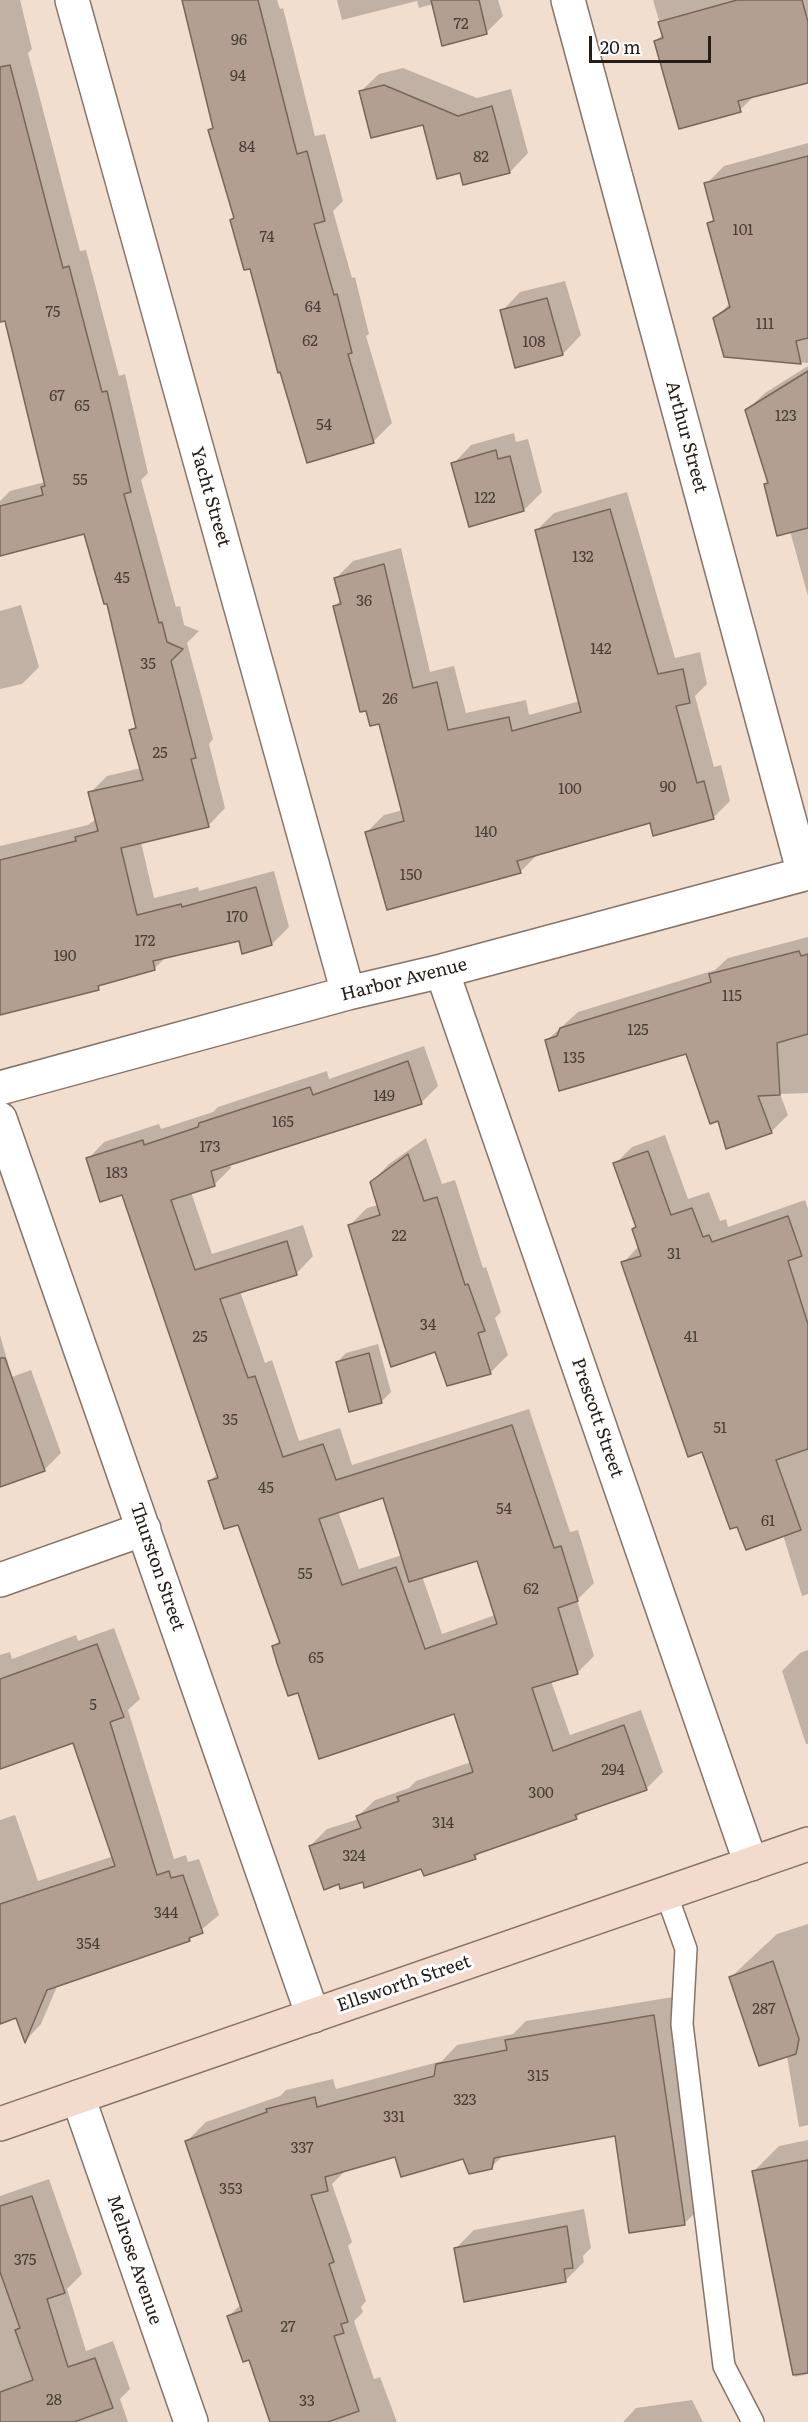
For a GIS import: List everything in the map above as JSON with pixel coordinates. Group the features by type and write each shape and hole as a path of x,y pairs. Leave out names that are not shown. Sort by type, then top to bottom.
{"street":[{"name":"Yacht Street","path":"72,0 348,993"},
{"name":"Arthur Street","path":"568,0 806,873"},
{"name":"Harbor Avenue","path":"0,1088 348,993 442,971 806,873"},
{"name":"Prescott Street","path":"442,971 751,1864"},
{"name":"Thurston Street","path":"0,1119 313,2016"},
{"path":"0,1580 144,1529"},
{"name":"Ellsworth Street","path":"0,2124 808,1844"},
{"name":"Melrose Avenue","path":"78,2097 190,2422"}],"lane":[{"path":"666,1893 686,1949 682,2024 724,2366 753,2422"}],"building":[{"path":"182,0 258,0 297,154 307,151 325,221 314,224 334,295 337,294 352,353 348,354 374,443 307,463 280,372 278,373 250,269 244,270 230,220 234,218 208,130 213,128"},
{"path":"431,0 479,0 487,34 442,46"},
{"path":"737,0 802,0 808,22 808,83 738,101 741,112 679,129 654,41 663,38 658,22"},
{"path":"10,65 63,268 69,266 102,392 107,391 131,492 124,494 159,623 162,622 167,642 183,649 171,661 196,758 191,759 209,827 121,848 137,915 181,904 182,907 256,887 272,945 242,954 239,941 153,961 155,970 98,986 99,990 0,1015 0,860 76,841 75,837 98,831 88,792 143,780 129,730 136,728 107,604 104,604 84,534 0,556 0,506 43,495 41,487 45,486 5,321 0,322 0,67"},
{"path":"384,85 458,116 492,106 510,173 463,185 460,173 437,179 423,125 371,138 359,91"},
{"path":"808,156 808,338 796,341 801,364 724,357 713,318 730,307 707,223 714,221 704,183"},
{"path":"547,298 563,355 515,368 500,310"},
{"path":"808,371 808,528 777,536 764,484 768,483 745,410"},
{"path":"496,450 498,459 510,456 524,511 469,527 451,463"},
{"path":"610,509 658,674 683,669 690,703 676,706 697,783 704,781 714,819 653,836 650,823 517,861 521,873 387,910 365,832 404,821 379,724 370,726 366,711 360,712 333,606 341,604 334,578 384,564 413,688 437,682 448,730 509,717 512,731 581,712 535,530"},
{"path":"799,951 801,956 808,954 808,1034 777,1043 780,1095 758,1096 772,1133 726,1149 718,1121 710,1124 686,1054 559,1091 545,1040 557,1036 560,1028 711,982 709,974"},
{"path":"408,1061 422,1104 211,1171 215,1186 171,1200 195,1270 287,1241 297,1275 220,1299 248,1378 255,1376 283,1457 323,1444 336,1480 512,1425 554,1548 561,1546 578,1601 558,1608 578,1674 532,1688 553,1751 624,1725 647,1790 575,1815 577,1819 474,1855 476,1859 424,1876 421,1869 364,1888 363,1882 340,1889 339,1884 324,1890 309,1846 361,1828 356,1816 399,1801 397,1797 473,1772 454,1714 319,1759 298,1693 288,1696 272,1646 280,1643 238,1525 224,1529 208,1481 218,1478 122,1195 100,1202 86,1158 143,1140 144,1145 198,1127 199,1123 310,1087 313,1095","holes":["383,1498 409,1582 477,1561 497,1624 425,1649 396,1567 342,1585 319,1519"]},
{"path":"648,1151 671,1215 692,1208 703,1237 709,1235 712,1242 788,1216 802,1256 788,1261 808,1324 808,1449 776,1460 801,1530 746,1550 737,1527 730,1529 702,1452 688,1457 621,1262 641,1256 632,1229 636,1227 613,1163"},
{"path":"408,1154 424,1201 437,1197 465,1285 468,1284 485,1331 478,1333 491,1374 447,1386 435,1352 391,1367 348,1225 380,1215 370,1182"},
{"path":"369,1353 382,1403 349,1412 336,1362"},
{"path":"0,1358 5,1358 45,1471 0,1487"},
{"path":"97,1644 124,1717 110,1722 157,1875 169,1871 171,1878 183,1875 203,1933 189,1938 190,1941 47,1990 25,2043 16,2018 0,2024 0,1904 115,1866 73,1743 0,1769 0,1679"},
{"path":"773,1961 799,2039 796,2054 759,2066 729,1977"},
{"path":"654,2015 685,2225 629,2233 615,2136 494,2158 492,2169 469,2174 463,2159 401,2177 395,2157 325,2177 328,2191 311,2195 334,2262 329,2264 348,2322 341,2324 344,2333 334,2336 359,2411 328,2422 270,2422 249,2360 243,2362 227,2316 242,2311 185,2141 267,2112 266,2109 315,2097 317,2107 434,2076 436,2064 507,2050 505,2040"},
{"path":"808,2160 808,2373 793,2375 752,2171"},
{"path":"32,2196 65,2293 47,2299 68,2367 95,2358 113,2408 74,2422 0,2422 0,2392 33,2380 15,2330 20,2328 0,2272 0,2206"},
{"path":"567,2226 573,2268 564,2269 566,2282 464,2302 454,2248"}]}
